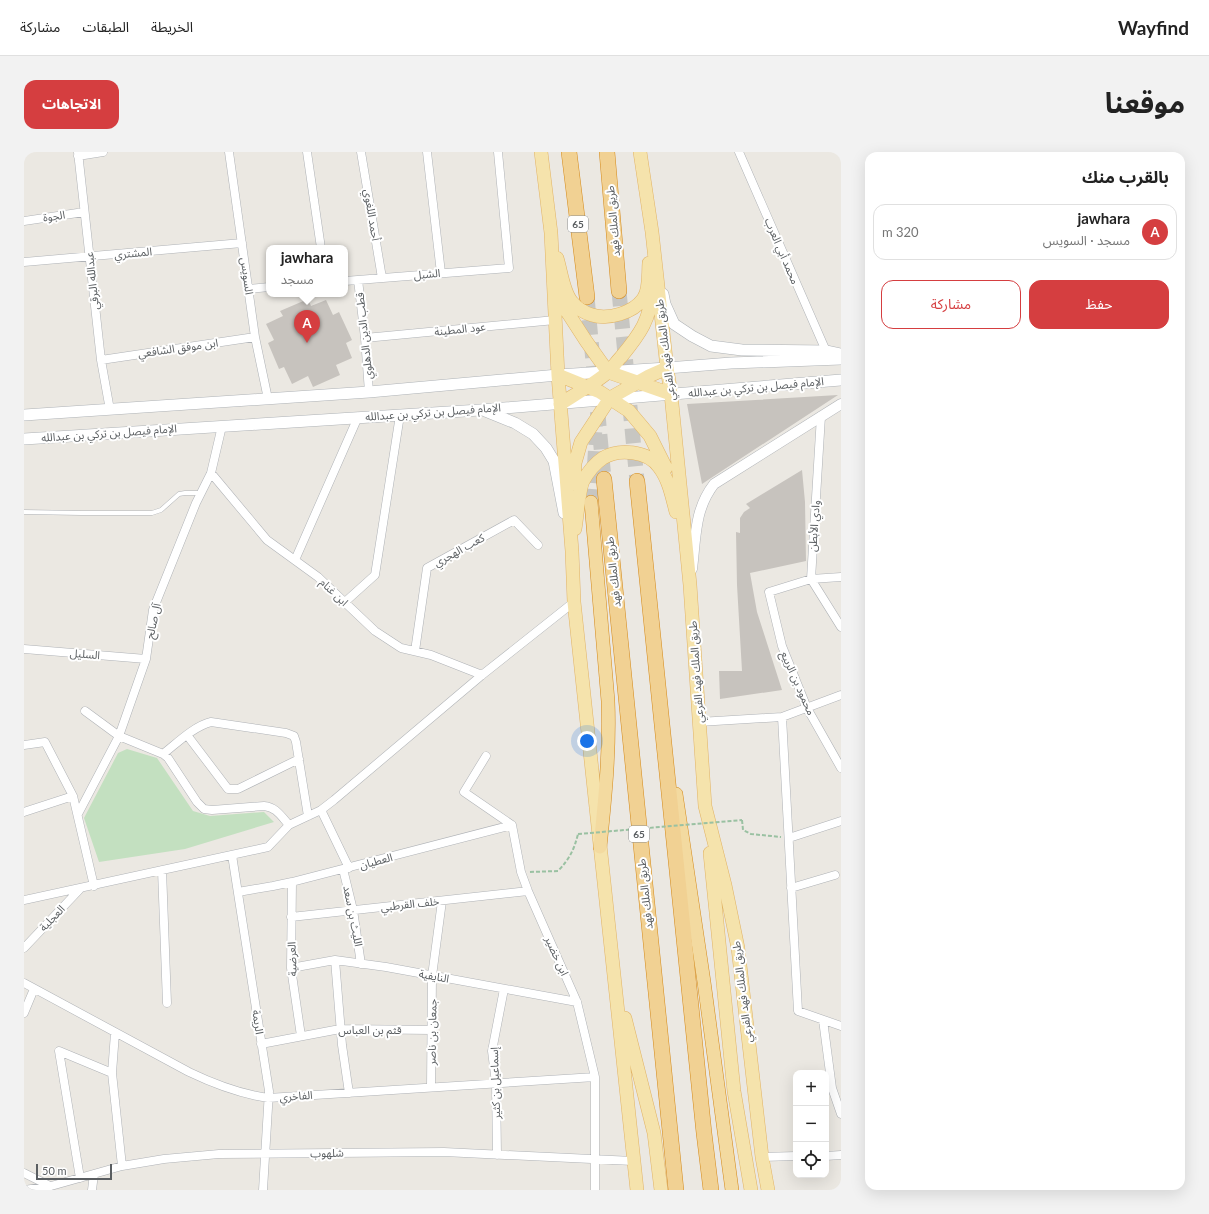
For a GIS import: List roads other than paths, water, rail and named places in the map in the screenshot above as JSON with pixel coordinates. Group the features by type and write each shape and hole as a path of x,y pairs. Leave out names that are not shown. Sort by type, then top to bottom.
{"highway":[{"name":"65","path":"569,152 587,297"},
{"name":"طريق الملك فهد","path":"607,152 619,291"},
{"name":"طريق الملك فهد","path":"604,479 676,1190"},
{"path":"637,481 711,1190"},
{"path":"591,502 610,730 608,774 600,847"},
{"path":"656,674 704,982 732,1190"}],"main road":[{"path":"542,152 559,290 564,307 608,372 671,394"},
{"name":"طريق الملك فهد الفرعي","path":"640,152 652,232 671,394 690,585 706,806 738,948 762,1157 768,1190"},
{"path":"551,233 567,295 571,301 585,312 593,316 609,317 626,312 643,299 647,286 652,232"},
{"path":"652,232 665,304 674,324 692,336 711,346 742,350 826,351 841,354"},
{"path":"560,404 588,387 608,372 634,342 646,322 652,291 652,232"},
{"path":"551,233 558,375 572,551 574,602 637,1190"},
{"name":"الإمام فيصل بن تركي بن عبدالله","path":"24,415 369,392 558,375 732,362 841,359"},
{"path":"572,551 575,463 581,442 610,398 649,376 667,368"},
{"path":"558,375 610,398 629,411 650,436 669,474 685,540"},
{"name":"الإمام فيصل بن تركي بن عبدالله","path":"24,439 480,410 841,380"},
{"path":"480,410 515,423 533,434 546,448 554,461 572,551"},
{"path":"572,551 583,483 591,468 604,458 611,455 624,453 636,453 643,455 659,466 666,477 685,540"},
{"path":"706,806 734,1092 751,1190"},
{"path":"613,972 654,1133 661,1190"}],"street":[{"path":"78,154 103,152"},
{"name":"السويس","path":"229,152 255,337 268,399"},
{"path":"307,152 321,245"},
{"name":"أحمد اللغوي","path":"362,152 382,278"},
{"path":"427,152 442,273"},
{"name":"الشبل","path":"348,281 509,268 498,152"},
{"name":"محمد أبي العرب","path":"739,152 826,351"},
{"name":"عبدالله البرقي","path":"78,154 101,360 110,410"},
{"name":"الجوة","path":"24,221 84,212"},
{"name":"المشتري","path":"24,262 242,242"},
{"name":"قطب الدين الدهلوي","path":"358,280 365,338 369,392"},
{"path":"248,289 266,287"},
{"name":"عود المطينة","path":"365,338 555,320"},
{"name":"ابن موفق الشافعي","path":"101,360 255,337"},
{"path":"690,585 701,506 714,484 841,404"},
{"path":"345,602 375,576 400,415"},
{"name":"وادي الأبطن","path":"811,579 821,416"},
{"path":"295,560 358,417"},
{"name":"آل صالح","path":"78,814 119,736 146,659 153,610 196,503 211,473 222,426"},
{"name":"ابن غنام","path":"211,473 267,540 318,577 375,631 401,648 431,655 482,675"},
{"name":"كعب الهجري","path":"416,651 427,568 514,520 538,545"},
{"path":"841,577 811,579 841,627"},
{"name":"محمود بن الربيع","path":"811,579 769,592 782,646 807,708 841,768"},
{"path":"24,900 81,889 268,846 289,825 321,810 334,800 482,675 574,602"},
{"name":"السليل","path":"24,649 146,659"},
{"path":"699,722 782,717 841,695"},
{"path":"84,711 119,736 163,754 168,758 197,802 204,809 212,810 264,806 271,807 276,810 289,825"},
{"path":"782,717 798,1011 841,1026"},
{"path":"163,754 204,724 211,722 286,733 294,736 308,816"},
{"path":"187,736 228,789 238,789 299,759"},
{"path":"24,746 45,742 73,796 94,886"},
{"path":"486,756 464,792 512,824"},
{"path":"24,812 73,796"},
{"name":"الليث بن سعد","path":"321,810 346,869 362,964"},
{"path":"789,838 841,821"},
{"name":"العطيان","path":"238,892 292,882 346,869 512,824"},
{"name":"ابن خضير","path":"512,824 521,872 577,1002 594,1077 595,1190"},
{"name":"الريمة","path":"232,855 269,1092 264,1154 263,1190"},
{"path":"162,870 167,1003"},
{"path":"791,888 835,875"},
{"name":"العرضية","path":"292,882 291,968 302,1036"},
{"name":"العجلية","path":"24,948 81,889"},
{"name":"خلف القرطبي","path":"291,917 528,891"},
{"name":"جمعان بن ناصر","path":"431,1087 432,976 442,901"},
{"path":"335,960 340,1028 349,1093"},
{"name":"النايفية","path":"291,968 335,960 577,1002"},
{"name":"الفاخري","path":"24,983 205,1080 253,1096 268,1098 594,1077"},
{"path":"24,1013 34,989"},
{"name":"إسماعيل بن كثير","path":"497,1155 496,1083 492,1051 504,989"},
{"path":"823,1020 832,1088 841,1114"},
{"name":"قثم بن العباس","path":"261,1044 340,1028 432,1030"},
{"path":"115,1033 112,1073 122,1166"},
{"path":"80,1178 59,1051 112,1073"},
{"path":"832,1088 841,1088"},
{"name":"شلهوب","path":"24,1190 52,1188 122,1166 164,1159 219,1154 444,1152 633,1161"},
{"path":"829,1156 841,1155"},
{"path":"762,1157 793,1156"},
{"path":"24,1173 52,1188"},
{"path":"92,1190 94,1174"}],"lane":[{"path":"24,512 152,513 161,510 179,494 201,493"}],"tunnel":[{"path":"619,291 637,481"},
{"path":"587,297 604,479"},
{"path":"591,502 597,413"}],"place":[{"name":"jawhara","path":"307,343"}]}
